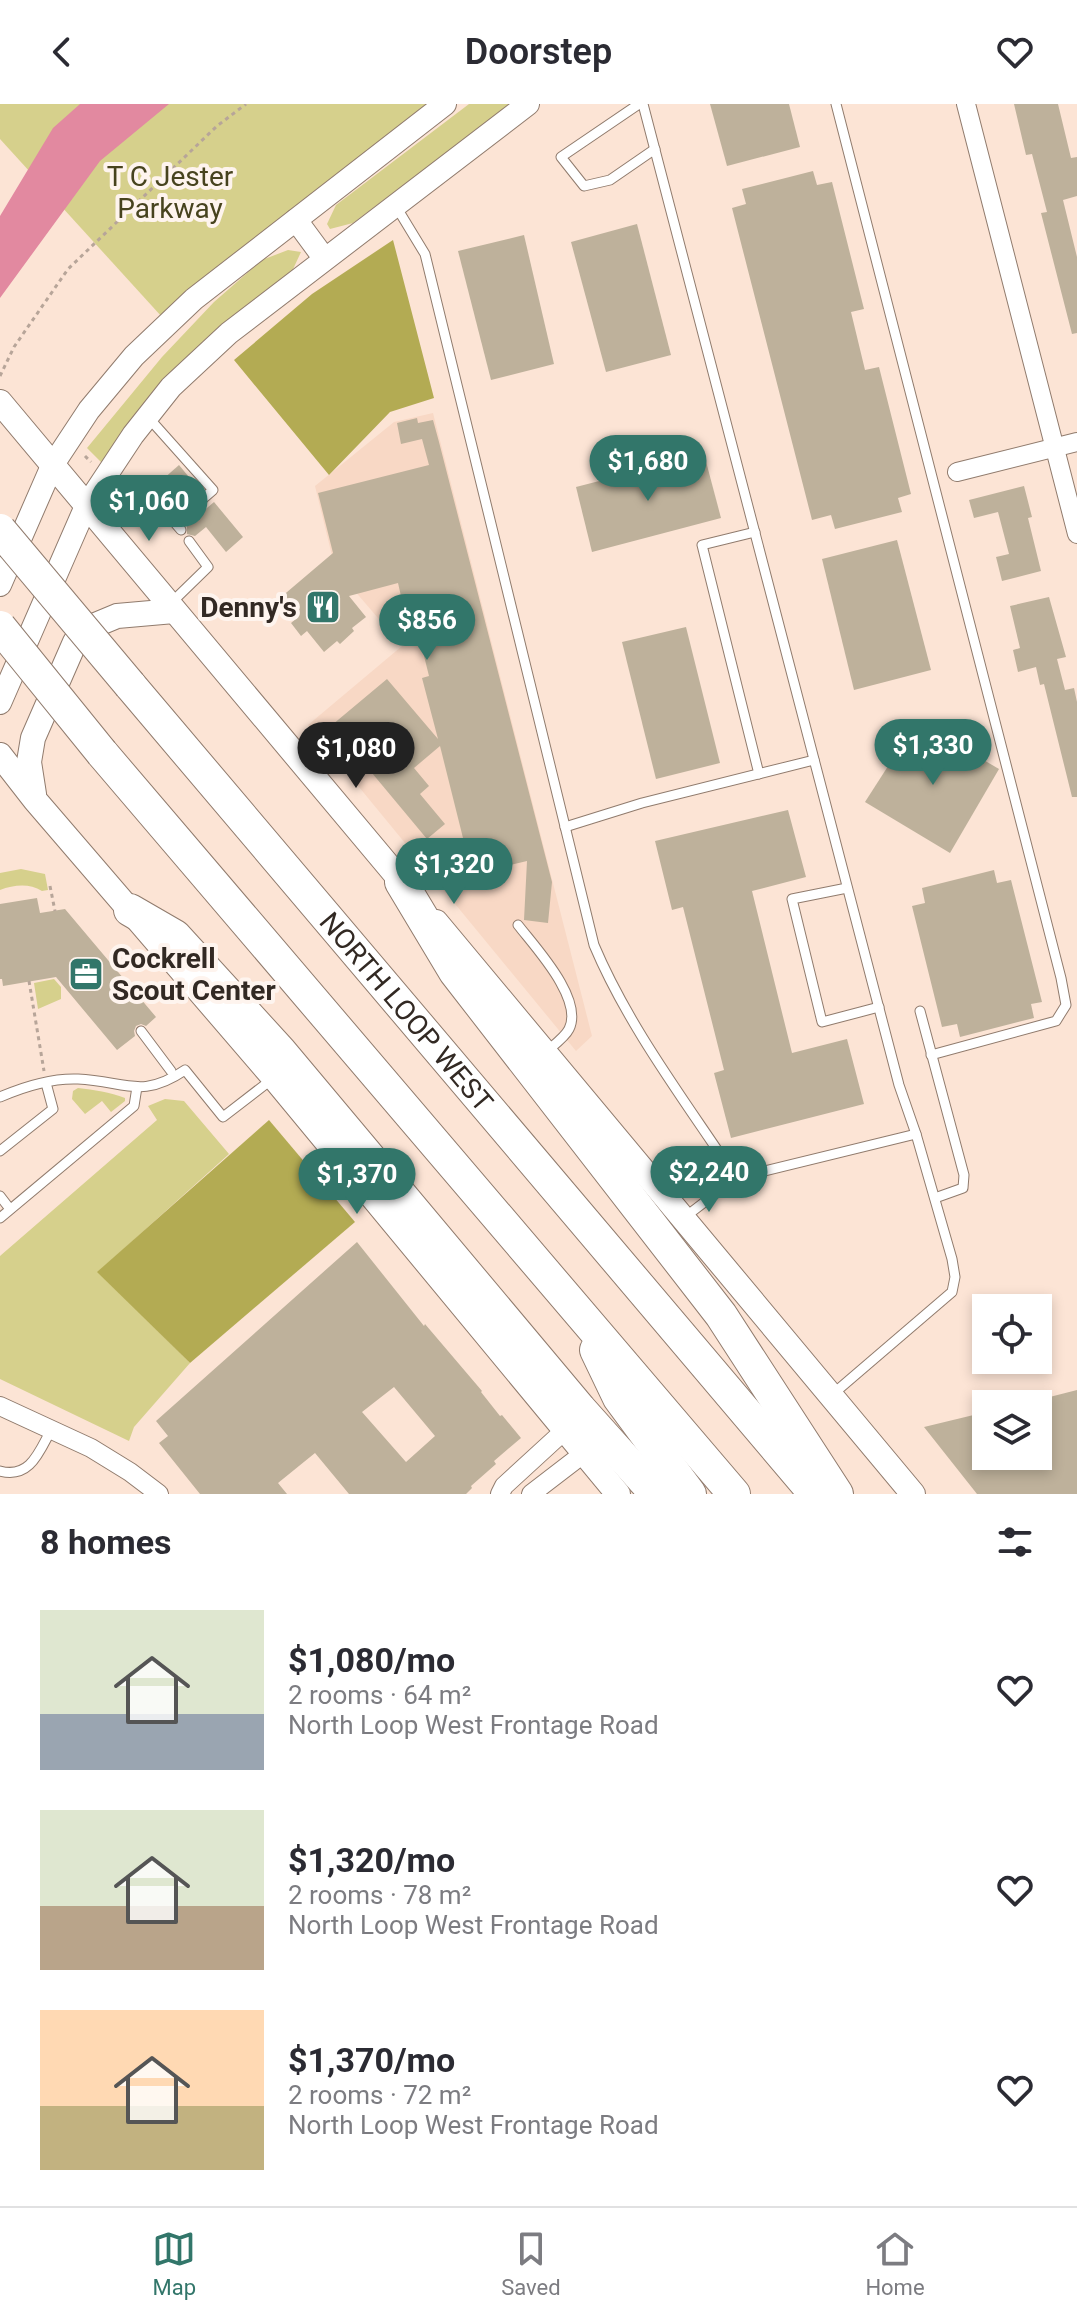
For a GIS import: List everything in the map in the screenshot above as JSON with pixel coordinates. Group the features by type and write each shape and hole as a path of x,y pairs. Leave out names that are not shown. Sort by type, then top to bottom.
{"highway":[{"name":"NORTH LOOP WEST","path":"0,530 815,1494"},
{"path":"0,627 102,753 734,1494"},
{"path":"401,882 455,972 721,1315 837,1494"},
{"path":"130,910 175,936 280,1051 572,1420 656,1494"},
{"path":"578,1312 619,1398 690,1494"}],"main road":[{"path":"0,402 401,882 472,962 544,1053 913,1494"},
{"path":"35,800 29,762 33,738 75,642 93,626 117,616 172,608"},
{"path":"0,755 35,800 274,1078 572,1420 583,1454 618,1494"}],"street":[{"path":"0,585 52,466 107,386 153,336 194,299 445,104"},
{"path":"0,703 86,506 125,446 171,387 206,352 324,258 528,104"},
{"path":"966,104 1077,534"},
{"path":"296,220 324,258"},
{"path":"957,472 1077,442"},
{"path":"0,1406 91,1448 159,1494"},
{"path":"500,1494 504,1486 572,1420"},
{"path":"531,1494 583,1454"}],"lane":[{"path":"655,149 610,180 584,186 561,157 641,104 655,149 899,1085 935,1198 955,1277 952,1292 831,1397"},
{"path":"836,104 1054,947 1066,1005 1056,1021 931,1055"},
{"path":"395,205 425,254 594,945 629,1015 736,1178"},
{"path":"147,416 213,490 175,523 181,530"},
{"path":"755,532 702,545 759,774"},
{"path":"172,608 208,567 189,541"},
{"path":"565,827 642,803 814,760"},
{"path":"847,888 792,899 822,1022 879,1007"},
{"path":"518,925 560,979 567,996 571,1018 569,1030 544,1053"},
{"path":"920,1011 964,1175 963,1188 935,1198"},
{"path":"141,1031 171,1071"},
{"path":"0,1097 19,1089 77,1079 148,1088 168,1082 185,1070 223,1117 274,1078"},
{"path":"0,1151 53,1109 46,1083"},
{"path":"0,1218 134,1106 137,1087"},
{"path":"682,1219 736,1178 916,1134"},
{"path":"0,1196 10,1209"},
{"path":"0,1471 24,1470 34,1462 51,1430"}],"path":[{"path":"0,376 14,347 68,269 217,126 246,104"},
{"path":"50,886 55,911"},
{"path":"29,981 46,1083"}],"shaded area":[{"path":"80,104 169,104 100,161 0,298 0,216 53,128"},
{"path":"393,240 434,398 390,412 329,475 234,360 312,294"},
{"path":"433,413 592,1036 576,1051 308,725 402,646 335,568 315,486 394,422"},
{"path":"269,1120 355,1222 190,1363 97,1272"}],"green space":[{"name":"T C Jester Parkway","path":"0,104 433,104 162,317 0,139"},
{"path":"469,104 511,104 353,223 330,229 327,224 336,205"},
{"path":"288,250 301,252 288,280 164,381 123,430 102,463 87,448 162,357 214,302 262,260"},
{"path":"21,869 45,874 48,890 21,886 0,890 0,873"},
{"path":"54,979 61,987 61,999 38,1009 34,983"},
{"path":"78,1088 114,1094 125,1098 125,1101 111,1112 102,1101 85,1114 72,1099 73,1091"},
{"path":"165,1099 184,1101 229,1154 98,1272 190,1363 134,1427 129,1441 0,1379 0,1256 157,1120 148,1106"}],"building":[{"path":"710,104 789,104 800,147 727,166"},
{"path":"1014,104 1058,104 1071,158 1077,157 1077,196 1063,200 1077,257 1077,333 1072,334 1041,213 1047,212 1032,154 1026,155"},
{"path":"813,171 817,185 832,182 864,309 851,312 865,370 879,367 911,494 898,498 902,512 835,529 831,515 812,520 732,208 746,204 742,189"},
{"path":"637,224 671,355 606,372 571,242"},
{"path":"524,235 554,364 491,380 458,251"},
{"path":"417,418 418,423 433,420 439,442 552,882 548,923 524,920 527,861 472,874 440,746 414,768 429,786 420,794 445,824 427,839 332,725 387,679 438,739 422,678 429,676 414,616 406,618 398,583 349,596 366,617 352,628 354,631 340,644 337,641 324,652 307,631 301,636 291,623 297,618 280,598 333,553 318,493 429,465 422,439 401,444 397,423"},
{"path":"704,454 721,518 592,552 576,487"},
{"path":"179,465 193,482 177,496 162,480"},
{"path":"1024,486 1041,571 1002,581 996,557 1009,554 998,512 974,518 969,500"},
{"path":"214,502 243,537 226,552 206,527 195,536 187,534 187,525"},
{"path":"897,540 931,670 854,690 822,559"},
{"path":"1049,597 1066,657 1057,659 1065,690 1074,688 1077,702 1077,797 1072,797 1044,684 1040,685 1036,667 1018,672 1013,650 1020,648 1010,606"},
{"path":"686,627 720,763 656,779 622,642"},
{"path":"917,721 999,769 950,853 865,802"},
{"path":"788,810 806,877 752,891 792,1053 847,1039 864,1104 731,1138 714,1073 724,1070 683,907 672,910 655,841"},
{"path":"994,870 997,883 1011,880 1042,1002 1031,1004 1034,1018 960,1037 957,1024 942,1027 912,906 925,903 922,888"},
{"name":"Cockrell Scout Center","path":"37,898 40,913 65,909 156,1017 146,1026 136,1026 135,1036 117,1050 56,977 3,986 0,979 0,904"},
{"path":"357,1242 424,1326 521,1438 494,1461 496,1464 466,1494 349,1494 315,1453 278,1483 287,1494 200,1494 159,1443 168,1436 156,1421","holes":["394,1387 435,1436 406,1462 362,1412"]},
{"path":"1077,1390 1077,1494 977,1494 924,1427 972,1415 972,1470 1052,1470 1052,1396"}],"place":[{"name":"Denny's","path":"323,607"},
{"name":"Cockrell Scout Center","path":"86,974"}]}
